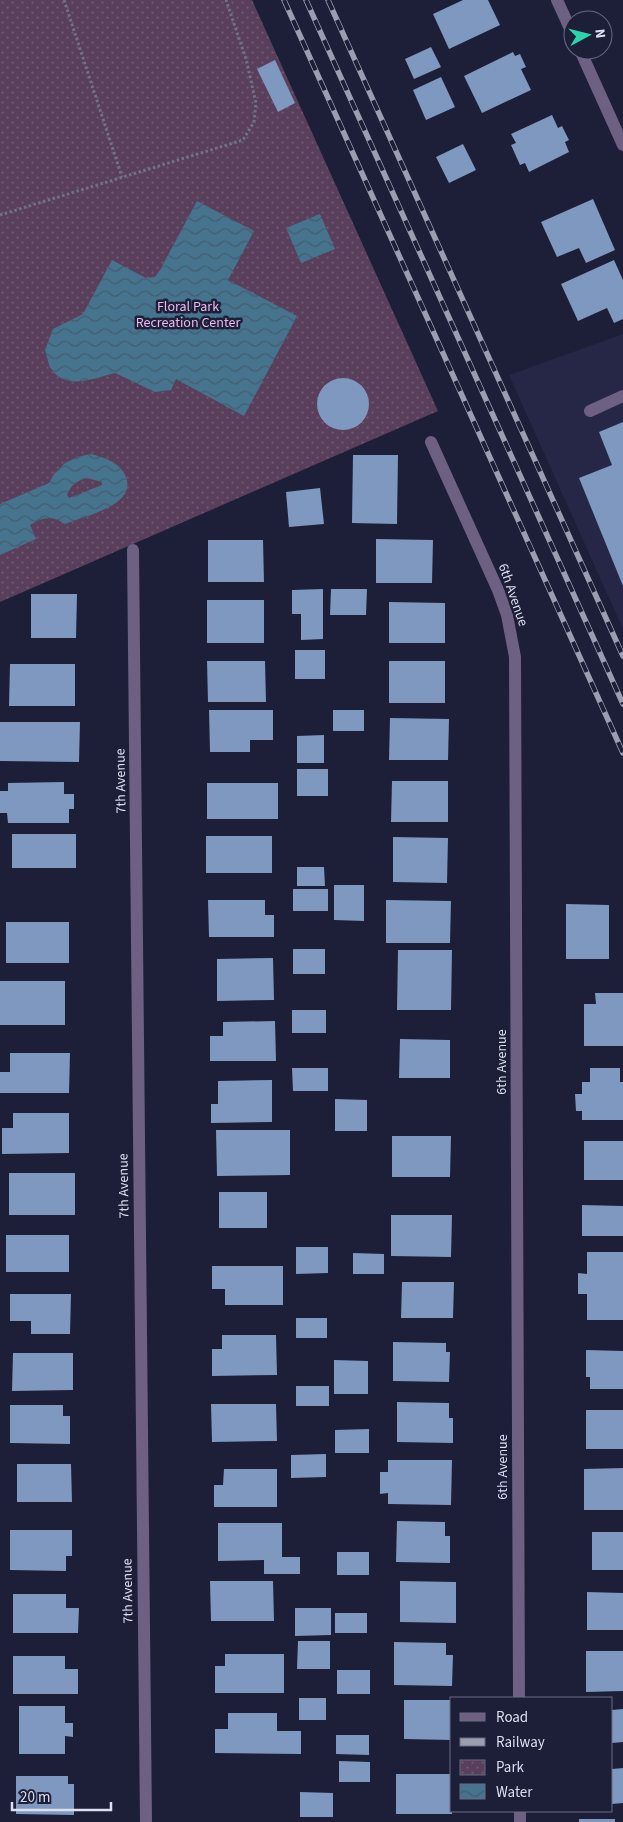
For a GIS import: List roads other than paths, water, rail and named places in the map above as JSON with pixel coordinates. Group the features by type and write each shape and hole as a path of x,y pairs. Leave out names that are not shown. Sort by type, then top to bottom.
{"street":[{"path":"557,0 563,13"},
{"path":"585,60 620,130 623,145"},
{"path":"590,411 623,396"},
{"name":"6th Avenue","path":"431,442 498,590 507,615 515,657 519,1697"},
{"name":"7th Avenue","path":"133,550 146,1822"}],"water":[{"path":"197,201 254,231 228,280 297,316 244,416 176,379 171,390 155,392 115,373 81,381 65,380 57,376 50,367 45,350 53,329 83,314 112,260 146,278 155,277"},
{"path":"320,214 335,249 301,263 286,228"},
{"path":"91,454 116,464 126,477 127,487 124,495 107,508 65,524 52,518 35,522 30,525 36,539 0,555 0,504 49,483 54,474 65,463 77,457","holes":["87,478 102,482 102,485 69,498 67,495 72,486 83,479"]}],"railway":[{"path":"284,0 623,753"},
{"path":"306,0 623,704"},
{"path":"328,0 623,656"}],"park label":[{"name":"Floral Park Recreation Center","path":"188,316"}]}
